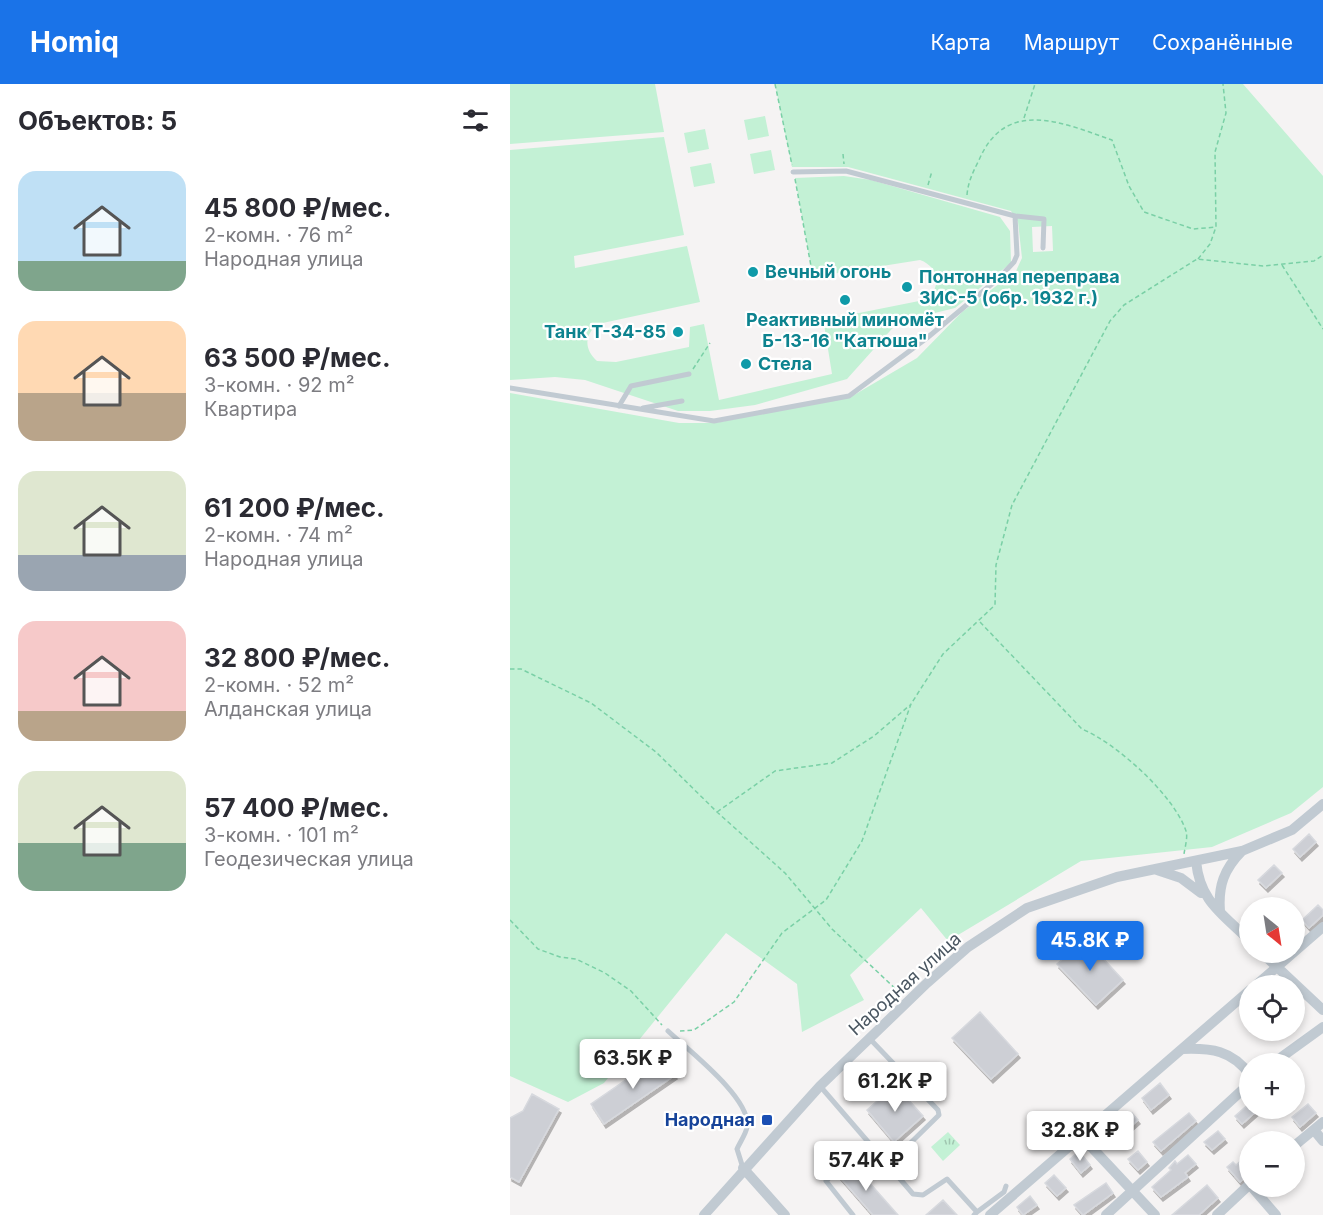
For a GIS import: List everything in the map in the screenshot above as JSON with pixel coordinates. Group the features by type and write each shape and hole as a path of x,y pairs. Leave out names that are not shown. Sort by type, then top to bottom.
{"street":[{"name":"Народная улица","path":"704,1215 743,1168 820,1086 968,947 1027,908 1072,890 1151,869 1242,851 1292,830 1323,804"},
{"path":"1220,911 1219,894 1222,878 1230,863 1242,851"},
{"path":"1196,861 1199,886 1205,897"},
{"path":"1151,869 1181,878 1205,897 1239,930"},
{"path":"1267,975 1323,927"},
{"path":"1272,963 1323,1010"},
{"path":"990,1215 1239,1000"},
{"path":"1287,1053 1323,1027"},
{"path":"1183,1049 1218,1049 1239,1063"},
{"path":"1106,1215 1239,1093"},
{"path":"1305,1137 1323,1122"},
{"path":"1314,1130 1323,1141"},
{"path":"1082,1137 1155,1215"},
{"path":"743,1168 785,1215"},
{"path":"1217,1215 1239,1195"},
{"path":"1260,1197 1276,1215"}],"lane":[{"path":"793,171 845,171 1015,216 1044,219 1043,248"},
{"path":"510,388 714,421 849,396 927,338 999,278 1014,262 1017,255 1015,216"},
{"path":"620,406 632,386 689,375"},
{"path":"639,409 682,401"},
{"path":"668,1031 733,1092 738,1100 746,1116 747,1128 737,1149 743,1168"},
{"path":"870,1038 938,1110 939,1115 888,1165"},
{"path":"820,1086 918,1196 942,1181 952,1181 975,1214 1004,1192 1006,1186"},
{"path":"852,1215 826,1181 868,1142"}],"path":[{"path":"775,84 813,277"},
{"path":"1023,119 1035,84"},
{"path":"510,920 538,949 560,957 576,959 622,985 668,1031 694,1030 734,1002 782,933 826,900 862,840 911,704 943,654 980,622 995,605 996,565 1012,505 1110,321 1124,305 1197,259 1210,244 1216,227 1215,152 1226,113 1223,84"},
{"path":"967,202 968,185 985,146 997,133 1023,119 1058,121 1112,140 1129,186 1144,212 1193,229 1216,227"},
{"path":"843,154 845,171"},
{"path":"927,191 932,171"},
{"path":"1197,259 1263,266 1314,261 1323,255"},
{"path":"1282,264 1323,328"},
{"path":"689,375 710,343"},
{"path":"980,622 1082,729 1100,737 1173,805 1187,833 1183,864"},
{"path":"510,669 521,669 591,704 656,752 717,812 785,873 832,929 909,1001"},
{"path":"717,812 775,771 832,763 874,736 911,704"}],"green space":[{"path":"510,84 655,84 664,132 510,144"},
{"path":"775,84 1243,84 1323,176 1323,787 1291,813 1212,847 1081,861 948,941 921,908 850,975 864,1000 802,1032 797,984 726,933 604,1083 568,1102 510,1076 510,393 679,423 715,423 854,395 917,358 962,312 1016,271 1022,258 1018,222 1011,211 848,167 792,167","holes":["1052,226 1053,251 1033,252 1032,227"]},
{"path":"765,116 769,136 748,140 744,120"},
{"path":"705,129 709,149 688,153 684,133"},
{"path":"664,137 684,235 574,256 575,268 687,246 700,302 598,324 593,328 587,342 590,352 597,361 616,362 689,347 690,327 704,324 719,400 832,374 824,324 830,323 829,319 924,300 930,296 936,285 935,273 927,263 920,260 813,277 795,178 844,176 871,180 1000,217 1010,231 1011,263 955,308 898,322 847,379 755,405 710,411 678,411 585,380 555,377 510,380 510,150"},
{"path":"771,150 775,170 754,174 750,154"},
{"path":"711,163 715,183 694,187 690,167"},
{"path":"948,1132 960,1145 943,1161 931,1147"}],"building":[{"path":"1309,834 1316,842 1300,857 1293,849"},
{"path":"1274,865 1282,873 1266,888 1258,880"},
{"path":"1318,905 1323,910 1323,915 1309,928 1305,923 1305,917"},
{"path":"1085,939 1123,980 1096,1005 1057,964"},
{"path":"980,1012 1018,1054 991,1079 952,1038"},
{"path":"662,1055 675,1075 604,1124 591,1104"},
{"path":"1160,1083 1169,1095 1151,1110 1142,1098"},
{"path":"895,1085 923,1116 894,1142 867,1110"},
{"path":"532,1094 559,1109 519,1182 510,1177 510,1118 523,1111"},
{"path":"1308,1104 1316,1113 1300,1127 1294,1119 1305,1119 1305,1106"},
{"path":"1125,1113 1128,1116 1132,1113 1138,1120 1112,1143 1105,1135 1111,1130 1109,1127"},
{"path":"1189,1113 1196,1121 1161,1151 1153,1142"},
{"path":"1239,1113 1239,1119 1248,1119 1242,1124 1235,1116"},
{"path":"1218,1131 1225,1139 1212,1150 1204,1142"},
{"path":"1079,1151 1090,1165 1081,1173 1070,1159"},
{"path":"1138,1151 1147,1162 1138,1170 1128,1159"},
{"path":"1188,1155 1196,1164 1185,1173 1188,1177 1161,1197 1152,1187 1171,1170 1169,1168 1175,1161 1177,1164"},
{"path":"1233,1162 1236,1165 1239,1162 1239,1181 1227,1167"},
{"path":"852,1163 898,1215 873,1215 839,1176"},
{"path":"1054,1175 1066,1188 1057,1196 1045,1183"},
{"path":"1106,1183 1113,1193 1083,1215 1074,1205"},
{"path":"1207,1185 1218,1198 1199,1215 1172,1215"},
{"path":"1030,1196 1037,1205 1023,1215 1017,1207"},
{"path":"943,1200 957,1215 926,1215"}],"place":[{"name":"Вечный огонь","path":"753,272"},
{"name":"Понтонная переправа ЗИС-5 (обр. 1932 г.)","path":"907,287"},
{"name":"Реактивный миномёт Б-13-16 \"Катюша\"","path":"845,300"},
{"name":"Танк Т-34-85","path":"678,332"},
{"name":"Стела","path":"746,364"},
{"name":"Народная","path":"767,1120"}]}
